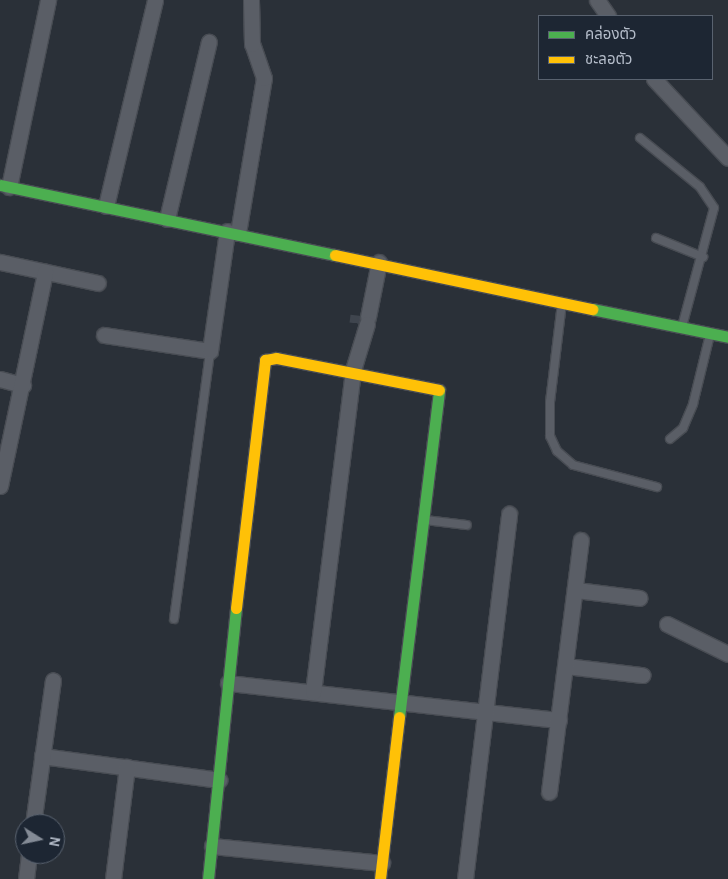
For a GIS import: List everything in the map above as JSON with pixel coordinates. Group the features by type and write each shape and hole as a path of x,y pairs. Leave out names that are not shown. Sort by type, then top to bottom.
{"street":[{"path":"48,0 4,186 728,336"},
{"path":"106,206 155,0"},
{"path":"104,335 210,351 264,78 252,44 251,0"},
{"path":"597,0 607,15"},
{"path":"167,219 209,42"},
{"path":"655,80 728,158"},
{"path":"313,692 353,370 373,261"},
{"path":"0,262 98,283"},
{"path":"0,486 23,385 45,272"},
{"path":"208,879 261,369 266,360 276,358 353,370 439,389 425,520 380,879"},
{"path":"0,380 23,385"},
{"path":"465,879 509,514"},
{"path":"549,792 581,540"},
{"path":"576,590 640,598"},
{"path":"667,624 728,654"},
{"path":"566,666 642,675"},
{"path":"34,814 53,680"},
{"path":"228,683 559,720"},
{"path":"42,756 219,780"},
{"path":"113,879 127,767"},
{"path":"212,846 382,863"},
{"path":"26,879 28,864"}],"lane":[{"path":"640,138 700,186 710,200 715,218 682,327"},
{"path":"656,238 703,257"},
{"path":"562,301 550,402 550,436 557,451 573,465 657,487"},
{"path":"670,439 683,428 693,404 710,333"},
{"path":"174,619 210,351"},
{"path":"425,520 467,525"}],"tunnel":[{"path":"357,323 358,315"}],"traffic: fast":[{"path":"0,185 335,255"},
{"path":"592,309 728,337"},
{"path":"399,717 439,390"},
{"path":"208,879 236,608"}],"traffic: slow":[{"path":"335,255 592,309"},
{"path":"236,608 265,360 276,358 439,390"},
{"path":"380,879 399,717"}]}
